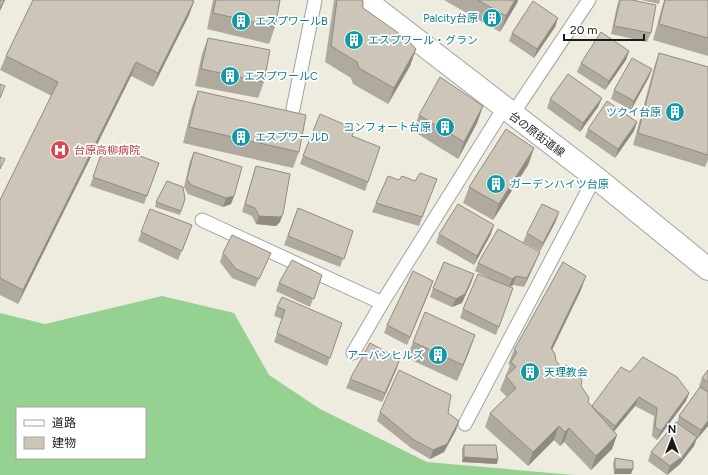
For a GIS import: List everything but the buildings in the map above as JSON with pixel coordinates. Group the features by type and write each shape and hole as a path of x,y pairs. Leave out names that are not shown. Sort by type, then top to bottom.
{"street":[{"name":"台の原街道線","path":"365,0 508,112 595,177 708,269"}],"lane":[{"path":"293,109 315,0"},
{"path":"353,353 382,303 508,112 589,0"},
{"path":"465,424 595,177"},
{"path":"202,220 382,303"}],"green space":[{"path":"162,296 234,313 269,375 320,409 427,462 574,475 0,475 0,313 45,324"}],"place":[{"name":"Palcity台原","path":"492,18"},
{"name":"エスプワールB","path":"241,21"},
{"name":"エスプワール・グラン","path":"354,40"},
{"name":"エスプワールC","path":"230,76"},
{"name":"ツクイ台原","path":"675,112"},
{"name":"コンフォート台原","path":"445,127"},
{"name":"エスプワールD","path":"241,137"},
{"name":"台原高柳病院","path":"60,150"},
{"name":"ガーデンハイツ台原","path":"496,184"},
{"name":"アーバンヒルズ","path":"438,355"},
{"name":"天理教会","path":"530,372"}]}
